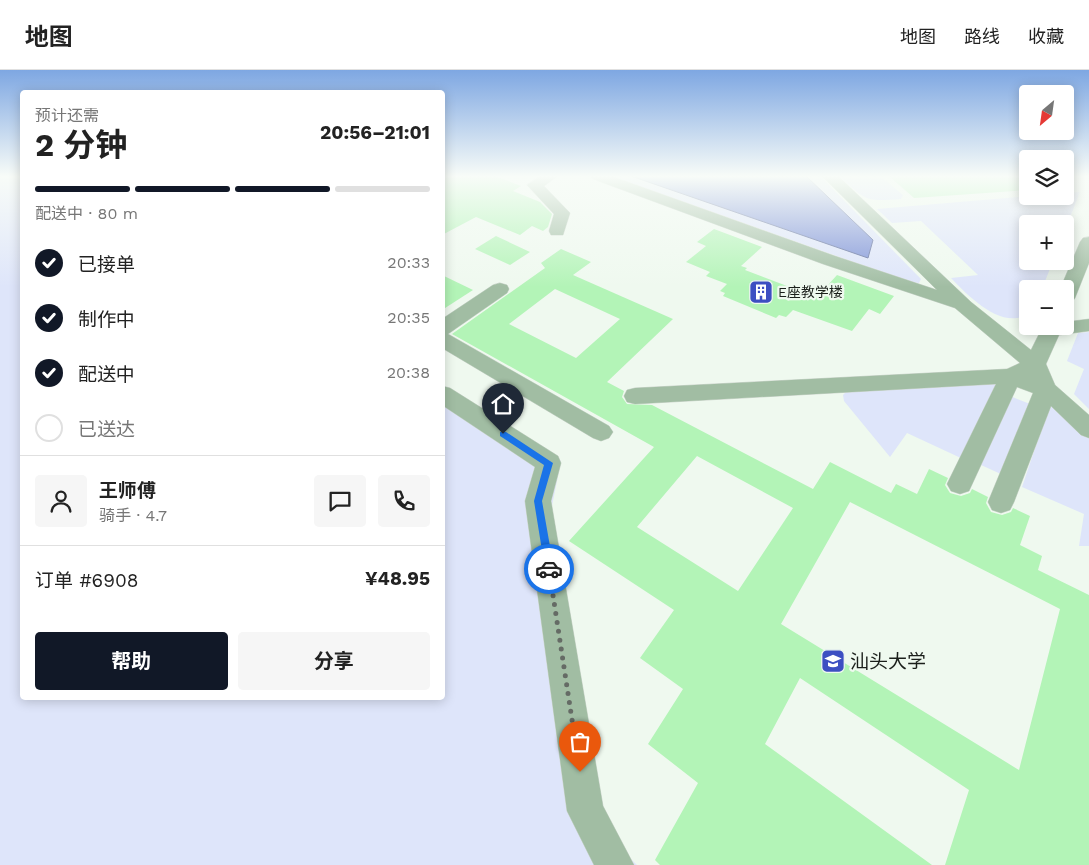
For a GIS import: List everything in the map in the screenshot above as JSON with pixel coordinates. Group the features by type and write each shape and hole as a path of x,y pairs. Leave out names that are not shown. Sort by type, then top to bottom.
{"street":[{"path":"557,231 562,213"},
{"path":"700,213 829,260 957,299"},
{"path":"868,213 957,299 1035,364 1046,389 1001,502"},
{"path":"1073,280 1089,242"},
{"path":"445,327 500,289"},
{"path":"1074,326 1089,325"},
{"path":"960,484 1011,376 1035,364 1049,335"},
{"path":"445,341 601,432"},
{"path":"635,396 1011,376 1046,389 1089,429"},
{"path":"445,396 549,463 538,501 585,811 615,865"}],"shaded area":[{"path":"0,213 20,213 20,700 445,700 445,386 561,461 551,511 604,812 630,858 637,865 0,865"},
{"path":"716,213 856,213 921,279 919,283 910,282"},
{"path":"881,213 1072,213 1071,215 1019,215 1019,270 1049,270 1046,280 1019,280 1019,317 1017,318 1007,318 985,308 951,278 978,275 921,221 892,223"},
{"path":"1089,332 1089,409 1074,394 1084,369 1067,361 1078,333"},
{"path":"995,382 997,388 963,459 907,433 890,457 844,401 843,395 848,390"},
{"path":"1010,396 1030,404 1003,475 981,465"},
{"path":"1054,404 1089,437 1089,546 1079,546 1084,514 1022,487 1049,407"}],"water":[{"path":"738,213 845,213 873,240 868,258"}],"building":[{"path":"445,213 552,214 548,227 543,231 532,226 520,235 476,217 445,233"},
{"path":"714,229 762,247 741,266 747,268 745,270 808,294 809,292 818,296 837,275 894,296 880,314 869,309 852,331 793,310 786,317 779,315 776,318 723,296 725,293 720,291 727,284 706,276 710,272 686,262 706,246 697,242"},
{"path":"496,236 530,252 510,265 475,249"},
{"path":"561,249 591,262 573,275 673,319 607,382 624,391 622,397 627,404 652,405 813,489 830,462 891,493 896,484 917,494 929,469 948,478 945,485 950,493 961,496 970,493 972,489 988,497 986,503 991,512 1002,515 1011,512 1013,508 1030,516 1020,545 1042,556 1038,570 1089,595 1089,865 945,865 969,790 800,678 765,744 932,865 660,865 655,860 698,783 648,744 683,689 640,658 674,610 569,541 654,447 452,334 545,268 541,263","holes":["555,289 620,319 576,358 509,324","697,456 793,508 738,591 637,527","850,502 1060,609 1019,770 781,624"]},
{"path":"445,276 473,290 445,308"}],"way so far":[{"path":"549,569 580,772"}],"place":[{"name":"E座教学楼","path":"761,292"},
{"name":"汕头大学","path":"833,661"}],"route":[{"path":"503,434 549,463 538,501 549,569"}]}
